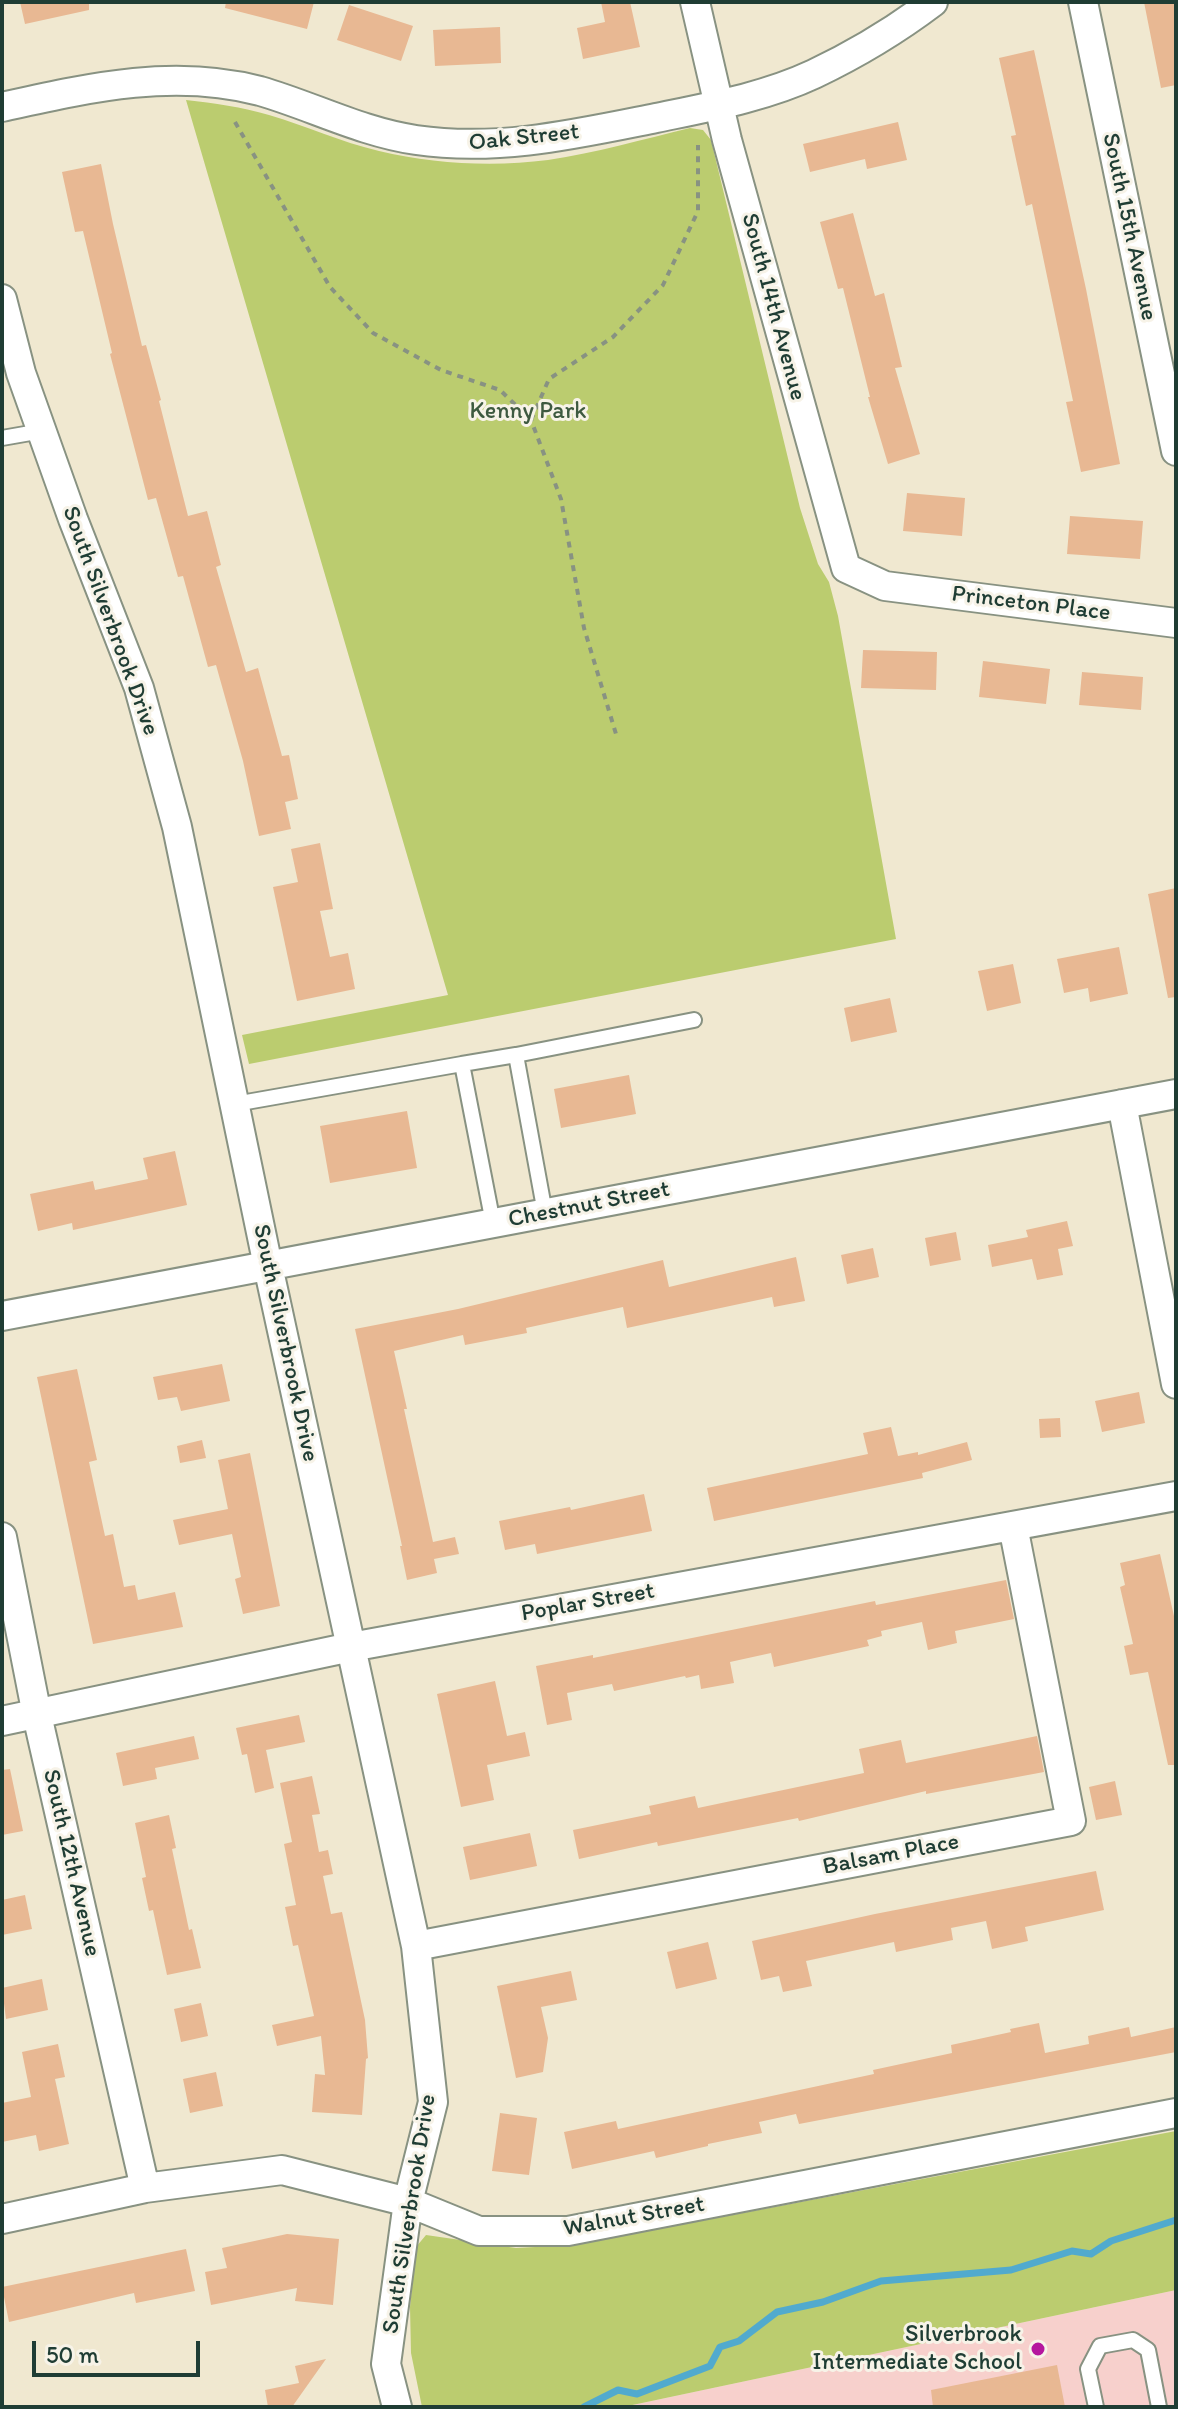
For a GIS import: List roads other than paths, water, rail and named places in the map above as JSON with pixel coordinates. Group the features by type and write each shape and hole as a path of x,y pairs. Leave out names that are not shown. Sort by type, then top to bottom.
{"street":[{"name":"South 14th Avenue","path":"695,2 727,140 846,568 885,586"},
{"name":"Oak Street","path":"2,107 78,90 144,81 208,80 260,91 376,132 463,145 517,144 752,96 812,75 895,31 933,2"},
{"name":"South 15th Avenue","path":"1083,2 1176,451"},
{"name":"South Silverbrook Drive","path":"2,299 21,373 139,688 177,827 268,1266 416,1946 433,2102 408,2202 386,2364 397,2407"},
{"name":"Princeton Place","path":"885,586 1176,623"},
{"name":"Chestnut Street","path":"2,1316 1176,1094"},
{"path":"1122,1104 1176,1384"},
{"name":"Poplar Street","path":"2,1721 351,1647 1176,1496"},
{"name":"Balsam Place","path":"416,1946 1071,1821 1013,1526"},
{"name":"South 12th Avenue","path":"2,1537 37,1715 145,2188"},
{"name":"Walnut Street","path":"2,2219 145,2188 282,2170 408,2202 479,2231 568,2231 1176,2113"}],"lane":[{"path":"2,438 42,431"},
{"path":"235,1104 694,1020"},
{"path":"516,1055 545,1213"},
{"path":"462,1064 493,1223"},
{"path":"1096,2407 1088,2369 1100,2346 1133,2340 1148,2350 1159,2407"}],"waterway":[{"path":"584,2407 618,2390 637,2394 710,2366 720,2347 739,2341 777,2312 823,2302 881,2281 1011,2270 1072,2251 1091,2254 1111,2241 1176,2220"}],"place":[{"name":"Silverbrook Intermediate School","path":"1038,2349"}],"park label":[{"name":"Kenny Park","path":"528,412"}]}
